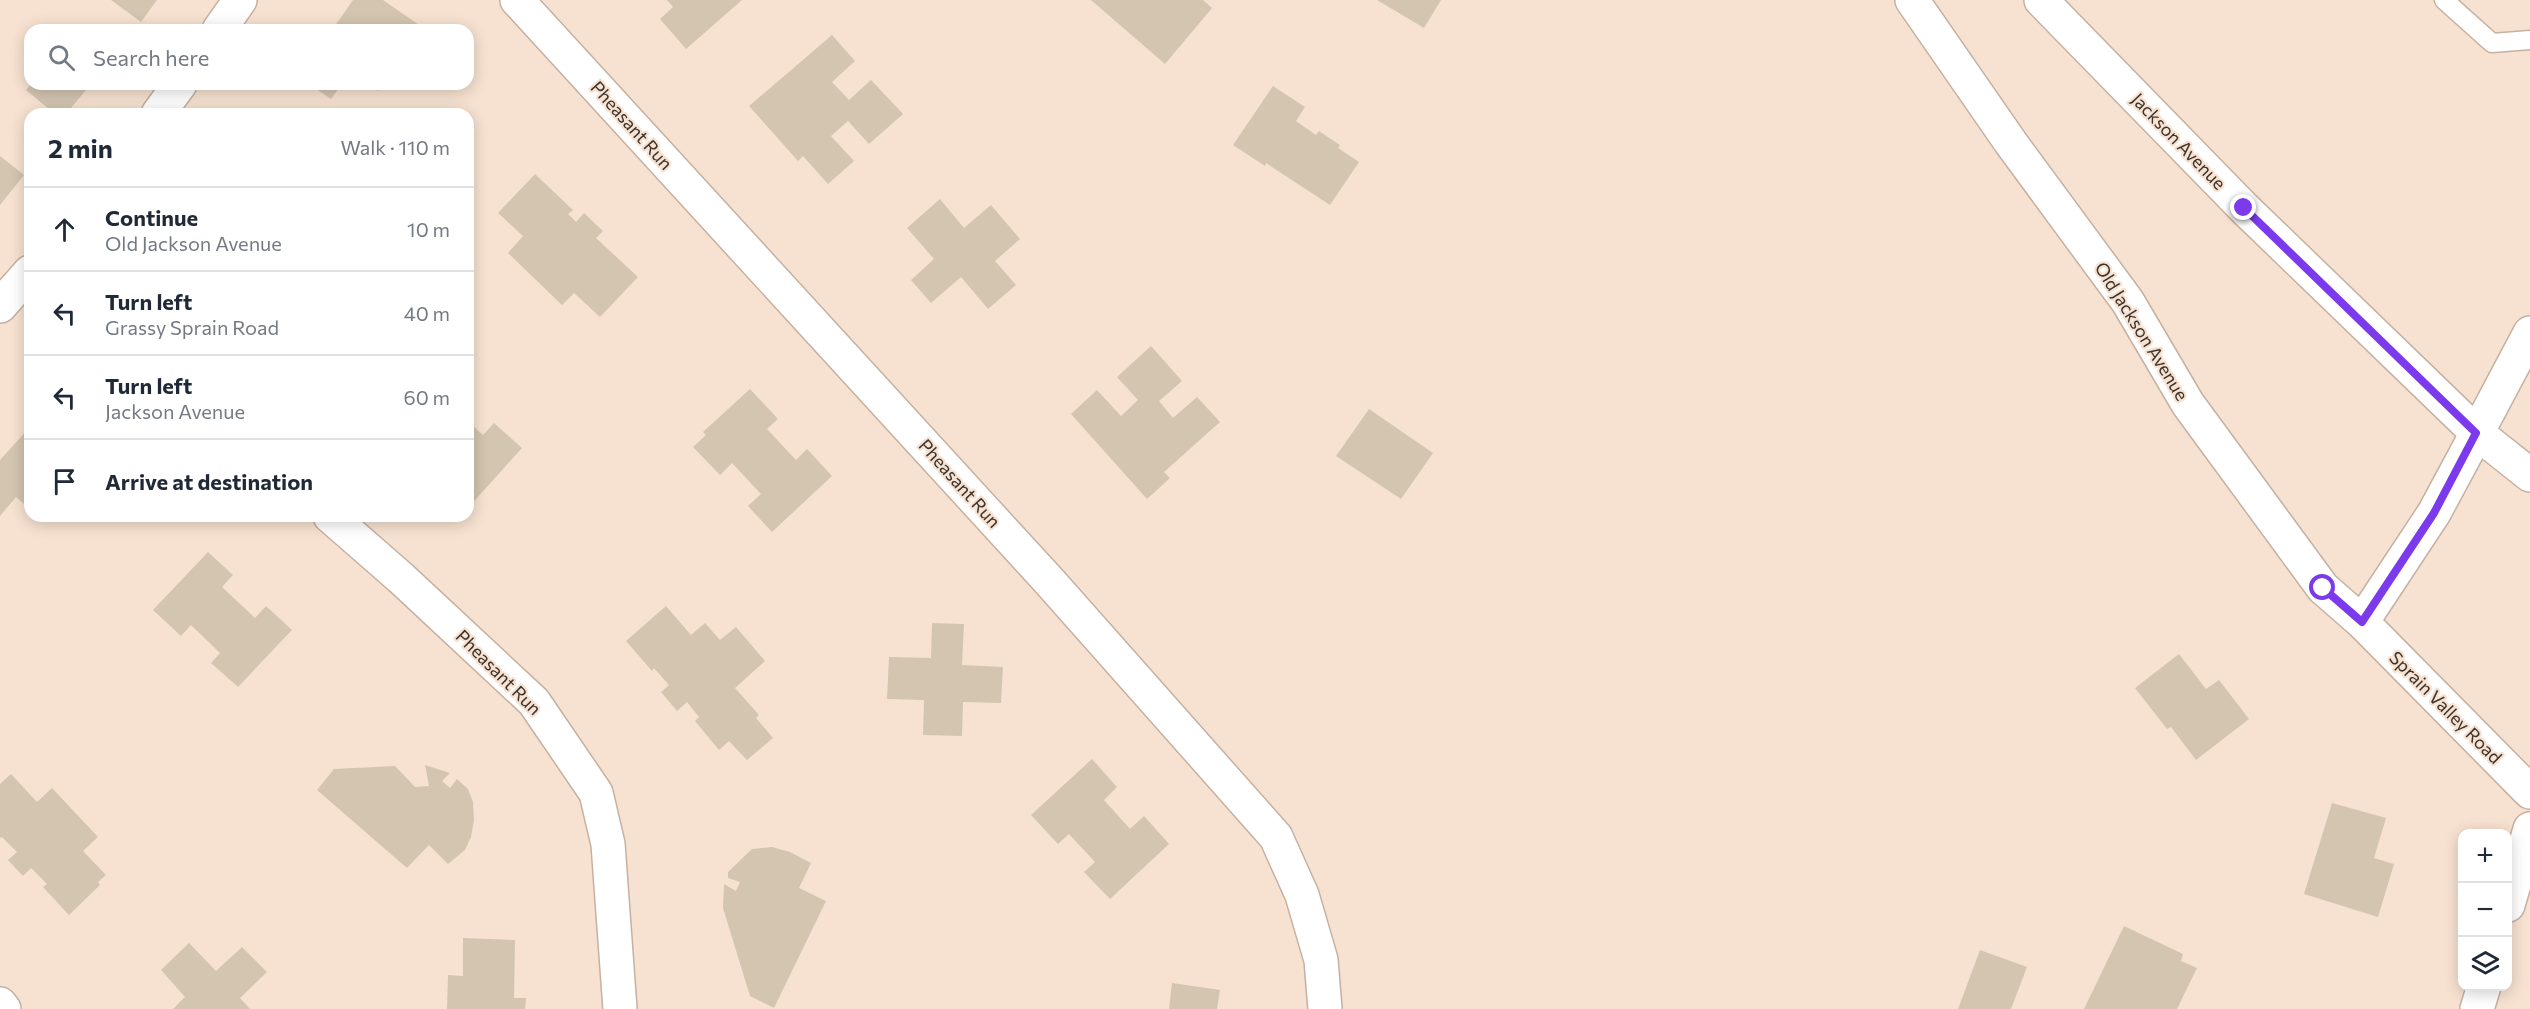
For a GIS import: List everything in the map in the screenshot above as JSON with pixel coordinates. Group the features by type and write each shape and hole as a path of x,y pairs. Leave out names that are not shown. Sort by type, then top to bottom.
{"street":[{"path":"223,24 240,0"},
{"name":"Pheasant Run","path":"518,0 1050,582 1276,837 1302,895 1321,960 1325,1009"},
{"name":"Old Jackson Avenue","path":"1912,0 2011,143 2128,302 2195,414 2323,588 2362,622"},
{"name":"Jackson Avenue","path":"2041,0 2244,208 2476,433 2530,475"},
{"path":"162,108 176,90"},
{"path":"2362,622 2434,513 2530,333"},
{"name":"Pheasant Run","path":"337,522 401,578 534,702 596,793 608,844 620,1009"},
{"name":"Sprain Valley Road","path":"2362,622 2530,792"},
{"path":"2512,891 2530,829"},
{"path":"2477,1009 2483,991"},
{"path":"0,1004 4,1009"}],"lane":[{"path":"2444,0 2492,43 2530,40"}],"building":[{"path":"111,0 157,0 141,22"},
{"path":"353,0 383,0 418,24 336,24"},
{"path":"667,0 742,0 686,49 660,19 673,7"},
{"path":"1091,0 1203,0 1212,8 1165,64"},
{"path":"1377,0 1441,0 1424,28"},
{"path":"832,35 855,61 832,82 849,100 871,80 903,114 869,144 848,121 831,136 854,161 828,184 803,156 798,161 749,106"},
{"path":"1273,86 1305,107 1296,121 1316,135 1319,131 1359,162 1330,205 1266,163 1265,166 1233,145"},
{"path":"26,90 86,90 71,108 48,108"},
{"path":"318,90 338,90 331,99"},
{"path":"0,156 24,175 0,205"},
{"path":"535,174 573,210 568,214 576,222 584,213 603,231 596,238 638,277 600,317 574,293 562,305 508,253 523,236 498,213"},
{"path":"940,199 964,228 991,205 1020,239 995,261 1016,285 988,309 961,277 931,303 911,280 934,259 907,228"},
{"path":"1151,346 1182,381 1159,401 1173,418 1197,397 1220,422 1164,472 1170,478 1147,499 1071,414 1097,390 1121,416 1138,400 1117,377"},
{"path":"750,389 778,419 767,429 796,460 807,449 832,476 772,532 748,506 761,494 732,463 720,475 693,447 706,435 703,432"},
{"path":"1369,409 1433,453 1401,499 1336,456"},
{"path":"494,423 522,448 474,501 474,427 483,435"},
{"path":"24,434 24,504 16,497 0,516 0,460"},
{"path":"208,552 233,575 222,587 255,618 266,606 292,630 238,687 211,663 220,653 191,625 181,636 153,610"},
{"path":"666,606 691,635 705,623 720,640 736,627 765,661 735,688 759,715 756,718 773,738 747,760 729,741 719,750 695,721 699,717 687,702 677,711 661,692 669,685 654,668 652,671 626,641"},
{"path":"932,623 964,624 962,665 1003,667 1001,703 963,702 962,736 923,735 924,700 887,699 889,657 931,658"},
{"path":"2179,654 2206,689 2219,680 2249,719 2196,760 2171,727 2167,729 2135,688"},
{"path":"1092,759 1117,787 1104,800 1130,829 1144,816 1169,844 1110,899 1084,872 1095,862 1069,834 1058,844 1031,815"},
{"path":"425,765 450,773 442,781 450,788 457,779 468,789 473,802 474,820 471,837 465,850 448,864 429,845 407,868 317,790 334,769 395,766 415,787 429,786"},
{"path":"11,774 37,802 52,788 98,837 83,851 106,875 98,882 100,885 69,915 43,887 47,884 31,868 23,876 8,860 17,852 2,837 0,838 0,784"},
{"path":"2332,803 2386,818 2374,858 2394,864 2378,917 2304,894"},
{"path":"772,847 790,852 811,863 799,888 826,901 774,1008 750,996 723,908 724,884 736,891 740,882 728,878 728,872 752,849"},
{"path":"2124,926 2183,954 2181,961 2197,968 2177,1009 2084,1009"},
{"path":"463,938 515,940 514,998 526,998 525,1009 447,1009 448,975 463,976"},
{"path":"189,943 216,971 242,947 267,972 240,998 250,1009 173,1009 185,997 161,970"},
{"path":"1980,950 2027,967 2011,1009 1958,1009"},
{"path":"1172,983 1220,990 1217,1009 1169,1009"}],"route":[{"path":"2244,208 2476,433 2434,513 2362,622 2323,588"}]}
